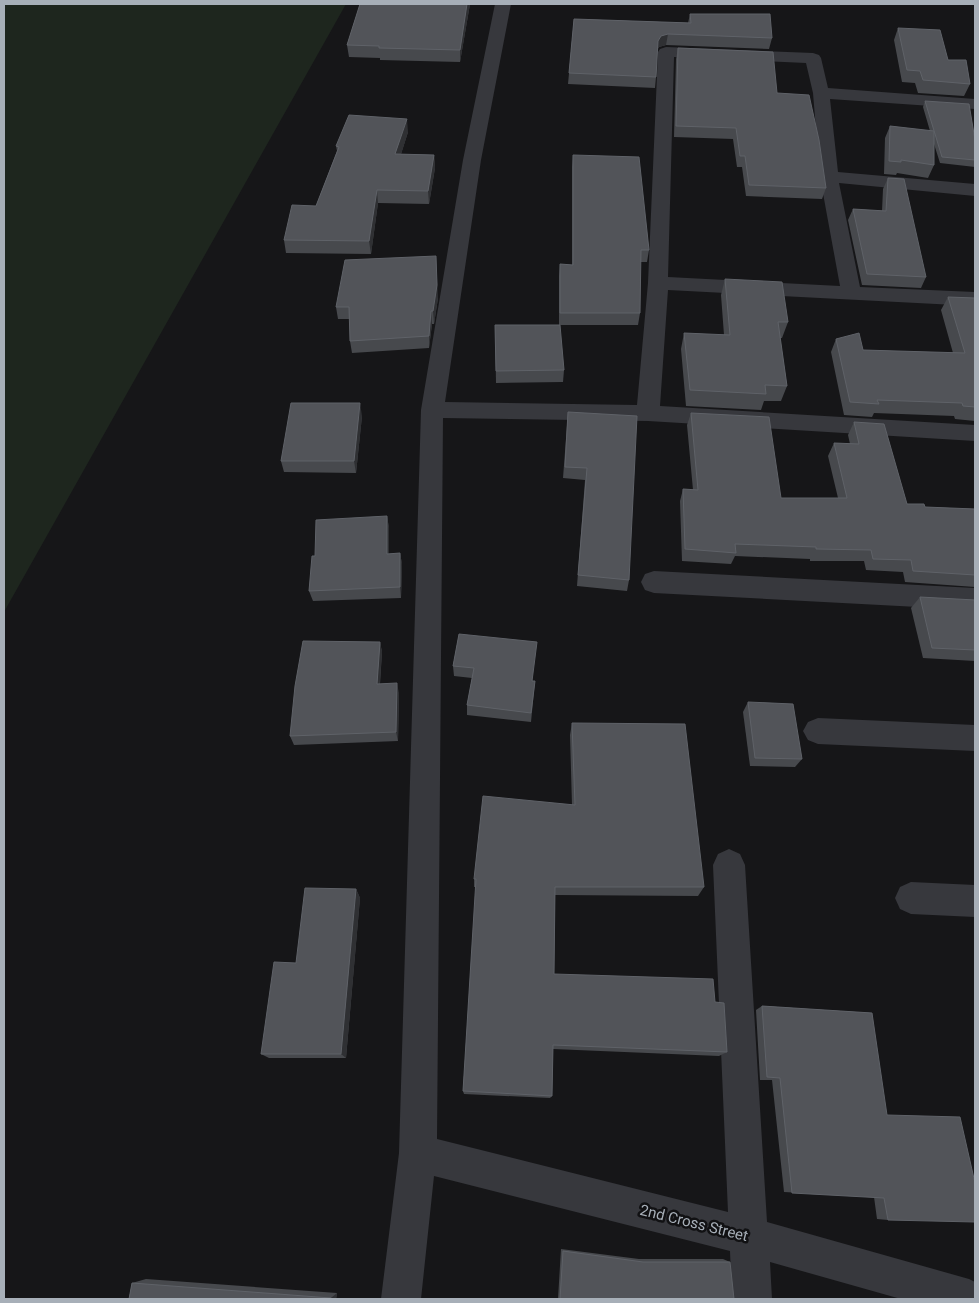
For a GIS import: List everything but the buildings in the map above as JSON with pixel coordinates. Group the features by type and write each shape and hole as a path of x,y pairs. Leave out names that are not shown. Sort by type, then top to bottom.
{"street":[{"path":"401,1299 418,1153 432,410 472,160 503,4"},
{"path":"648,414 658,283 666,52 813,58 821,93 829,177 851,292"},
{"path":"821,93 975,104"},
{"path":"829,177 975,190"},
{"path":"658,283 975,299"},
{"path":"432,410 648,414 975,433"},
{"path":"654,582 975,599"},
{"path":"818,731 975,738"},
{"path":"729,865 752,1299"},
{"path":"911,898 975,901"},
{"name":"2nd Cross Street","path":"418,1153 748,1236 969,1299"}],"shaded area":[{"path":"346,4 4,612 4,5"}]}
